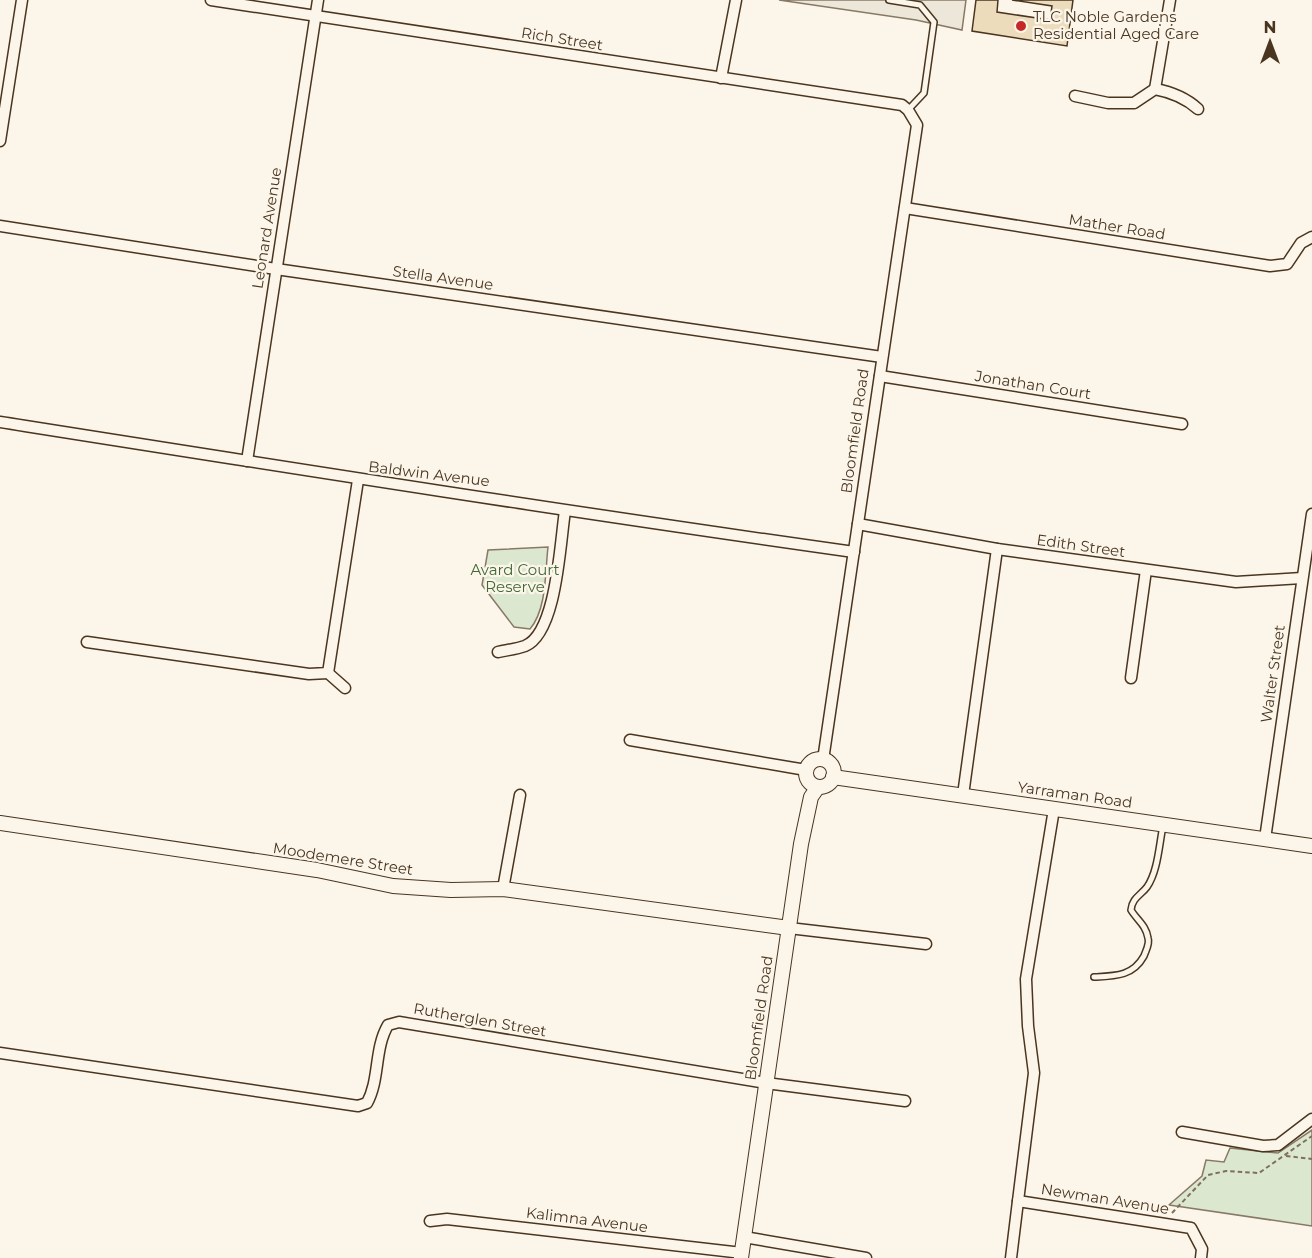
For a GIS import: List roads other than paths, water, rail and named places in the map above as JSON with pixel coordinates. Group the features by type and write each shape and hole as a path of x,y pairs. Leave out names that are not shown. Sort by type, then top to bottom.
{"street":[{"path":"0,141 22,0"},
{"name":"Rich Street","path":"211,0 902,105 908,110"},
{"name":"Leonard Avenue","path":"247,461 318,0"},
{"path":"721,78 736,0"},
{"path":"1075,96 1108,103 1134,103 1155,88 1170,0"},
{"path":"1155,88 1170,92 1198,109"},
{"name":"Bloomfield Road","path":"823,760 917,125 908,110"},
{"name":"Mather Road","path":"904,208 1270,266 1287,264 1301,243 1312,237"},
{"name":"Stella Avenue","path":"0,226 276,269 882,357"},
{"name":"Jonathan Court","path":"880,376 1182,424"},
{"name":"Baldwin Avenue","path":"0,422 358,480 484,496 565,511 854,552"},
{"path":"328,673 358,480"},
{"path":"498,652 526,646 539,636 548,618 565,511"},
{"name":"Walter Street","path":"1265,839 1302,578 1309,558 1312,514"},
{"name":"Edith Street","path":"858,524 997,549 1236,582 1302,578"},
{"path":"963,795 997,549"},
{"path":"1131,678 1146,570"},
{"path":"87,642 309,674 328,673 345,688"},
{"path":"630,740 807,770"},
{"path":"815,760 823,760 833,768 833,777 826,785 818,786 810,783 807,770 815,760"},
{"name":"Yarraman Road","path":"833,777 1312,846"},
{"name":"Bloomfield Road","path":"741,1255 804,832 811,797 818,786"},
{"path":"503,889 520,795"},
{"name":"Newman Avenue","path":"1053,809 1026,979 1028,1026 1034,1073 1018,1201 1191,1228 1203,1249 1201,1258"},
{"name":"Moodemere Street","path":"0,823 317,870 393,886 451,890 503,889 789,928"},
{"path":"789,928 926,944"},
{"name":"Rutherglen Street","path":"0,1053 358,1106 368,1103 372,1093 381,1036 388,1024 399,1022 766,1083"},
{"path":"766,1083 905,1101"},
{"path":"1182,1132 1263,1146 1278,1144 1312,1119"},
{"path":"1011,1258 1018,1201"},
{"name":"Kalimna Avenue","path":"430,1221 447,1219 741,1255"},
{"path":"744,1237 866,1258"}],"lane":[{"path":"889,0 920,5 934,22 924,93 908,110"},
{"path":"1094,976 1118,976 1127,973 1137,968 1144,955 1149,939 1142,921 1131,910 1132,904 1148,886 1156,864 1163,824"}],"place":[{"name":"TLC Noble Gardens Residential Aged Care","path":"1021,26"}],"park label":[{"name":"Avard Court Reserve","path":"515,578"}]}
